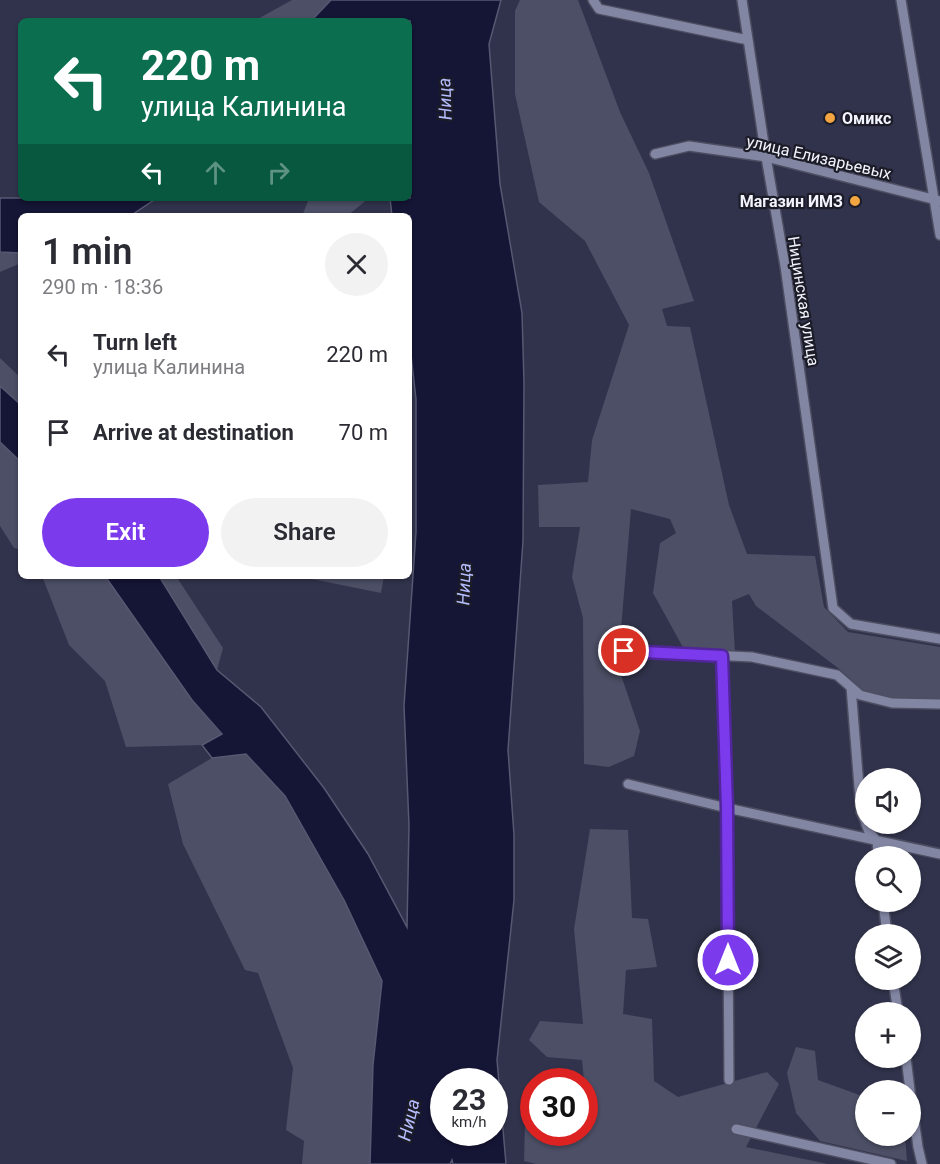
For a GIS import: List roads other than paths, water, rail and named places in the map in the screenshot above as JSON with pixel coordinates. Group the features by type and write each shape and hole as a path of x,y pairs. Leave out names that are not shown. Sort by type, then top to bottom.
{"street":[{"path":"593,0 599,9 747,40"},
{"name":"Ницинская улица","path":"742,0 765,157 785,266 833,608 851,624 940,639"},
{"path":"901,0 937,201 940,234"},
{"name":"улица Елизарьевых","path":"655,154 689,146 765,157 937,201"},
{"path":"624,651 752,657 837,675 860,695 892,703 940,704"},
{"path":"722,656 727,808 729,1080"},
{"path":"851,687 857,768"},
{"path":"628,784 940,854"},
{"path":"871,834 877,846"},
{"path":"736,1129 891,1164"},
{"path":"918,1146 922,1164"}],"water":[{"name":"Ница","path":"331,0 501,0 489,44 500,184 522,313 524,383 523,541 508,750 514,835 514,900 498,1068 430,1068 430,1146 504,1146 506,1164 453,1164 452,1160 450,1164 370,1164 373,1065 382,981 344,900 285,796 246,754 212,758 202,745 222,734 192,700 107,579 161,579 217,670 261,707 324,788 368,854 407,927 409,825 404,706 416,532 416,399 412,364 412,213 392,213 390,201 412,201 412,18 314,18"},
{"path":"0,198 18,198 18,201 152,201 134,213 18,213 18,253 0,252"},
{"path":"0,386 18,402 18,459 0,442"}],"place":[{"name":"Омикс","path":"830,118"},
{"name":"Магазин ИМЗ","path":"855,201"}]}
